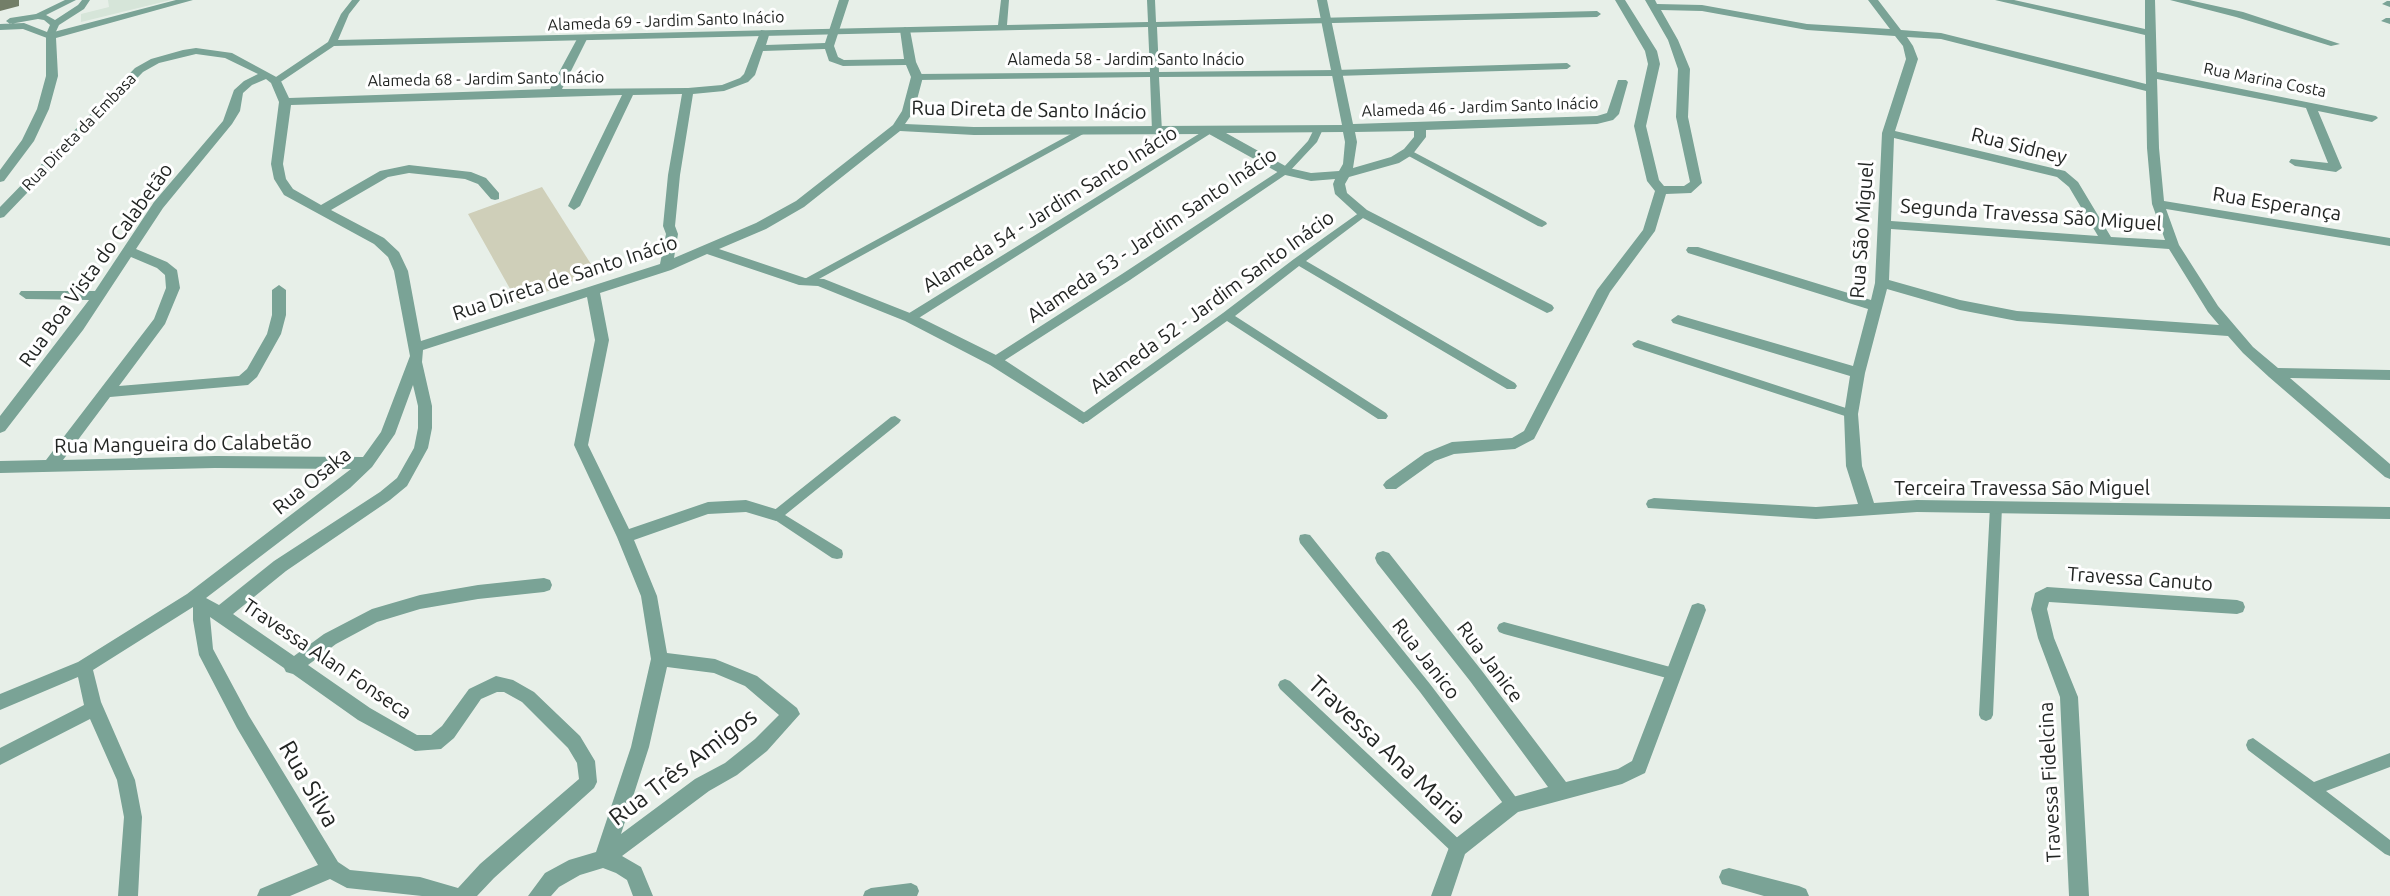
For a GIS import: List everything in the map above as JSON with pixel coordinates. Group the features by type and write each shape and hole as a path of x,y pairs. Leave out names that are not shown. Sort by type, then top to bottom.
{"street":[{"path":"0,178 28,141 43,109 52,76 50,36 188,0"},
{"path":"844,0 829,46 833,59 843,63 910,62"},
{"path":"1322,0 1351,153 1339,184 1341,194 1363,213 1547,308"},
{"path":"1620,0 1651,51 1654,64 1640,126 1653,181 1661,190 1682,191 1695,183 1682,117 1684,69 1673,40 1652,3"},
{"name":"Rua São Miguel","path":"1868,510 1854,466 1851,414 1858,373 1882,283 1888,133 1912,59 1908,46 1873,0"},
{"path":"2000,0 2149,33"},
{"path":"2069,15 2073,0"},
{"path":"2150,0 2151,89 2158,204 2174,245 2213,309 2231,332 2274,373 2390,473"},
{"path":"2175,0 2239,14 2335,44"},
{"path":"1652,3 1702,8 1808,27 1896,31 1964,40 2151,89"},
{"path":"897,127 908,111 917,77 910,62 905,30"},
{"path":"765,32 760,48 829,46"},
{"path":"554,92 582,39"},
{"name":"Alameda 68 - Jardim Santo Inácio","path":"285,102 554,92 688,91 724,88 744,80 749,75 760,48"},
{"name":"Rua Direta da Embasa","path":"0,214 125,82 154,61 183,53 213,52 241,60 271,78"},
{"name":"Rua Marina Costa","path":"2151,74 2372,118"},
{"path":"271,78 285,102"},
{"name":"Rua Boa Vista do Calabetão","path":"0,427 99,296 170,189 228,122 234,111 238,92 248,83 271,78"},
{"name":"Alameda 46 - Jardim Santo Inácio","path":"1348,128 1604,120 1613,114 1622,82"},
{"path":"666,267 672,234 669,226 674,175 688,91"},
{"path":"574,206 629,92"},
{"name":"Rua Osaka","path":"0,702 84,667 198,602 339,489 367,463 388,434 404,387 416,364 417,347 401,271 394,255 379,241 288,192 280,179 277,164 285,102"},
{"path":"2295,162 2336,168 2310,105"},
{"name":"Rua Direta de Santo Inácio","path":"417,347 666,267 761,226 800,204 897,127 951,131 1348,128"},
{"path":"1210,130 1285,171 1311,177 1342,174 1395,160 1408,152 1420,137 1420,127"},
{"name":"Rua Sidney","path":"1888,133 2061,174 2074,185 2107,240"},
{"path":"321,210 384,174 409,169 467,175 482,181 495,196"},
{"path":"1391,485 1430,457 1452,448 1515,443 1529,435 1604,290 1644,238 1661,190"},
{"name":"Rua Esperança","path":"2158,204 2390,242"},
{"name":"Segunda Travessa São Miguel","path":"1885,225 2174,245"},
{"path":"707,250 804,282 819,282 910,318 995,361 1083,419"},
{"path":"1693,250 1877,307"},
{"path":"50,466 160,321 173,288 172,273 162,265 129,251"},
{"path":"1882,283 2008,315 2231,332"},
{"path":"107,392 227,384 247,378 274,333 279,315 279,290"},
{"path":"592,291 602,340 581,445 625,537 649,596 660,659 640,747 603,859 622,865 634,874 643,896"},
{"path":"26,294 99,296"},
{"path":"1678,321 1858,373"},
{"path":"220,614 280,566 385,496 402,482 417,457 425,428 425,405 416,364"},
{"path":"2274,373 2390,375"},
{"name":"Rua Mangueira do Calabetão","path":"0,467 215,462 367,463"},
{"name":"Terceira Travessa São Miguel","path":"1654,504 1805,513 1917,506 2390,513"},
{"path":"625,537 708,508 746,507 776,515"},
{"name":"Rua Janice","path":"1383,558 1476,676 1562,792"},
{"path":"292,667 330,639 372,616 420,602 478,592 544,585"},
{"name":"Travessa Canuto","path":"2041,598 2047,594 2061,594 2236,607"},
{"name":"Travessa Fidelcina","path":"2041,598 2038,603 2046,638 2069,697 2079,896"},
{"name":"Travessa Alan Fonseca","path":"198,602 220,614 292,667 415,743 435,743 448,732 475,694 496,684 507,685 528,697 574,742 586,761 588,782 513,847 464,896"},
{"name":"Rua Silva","path":"198,602 205,650 243,722 331,869"},
{"path":"1441,896 1458,848 1513,806 1622,776 1639,767 1649,746 1698,610"},
{"name":"Rua Três Amigos","path":"538,896 552,880 576,867 603,859 702,785 731,769 761,745 791,714 751,681 715,666 660,659"},
{"path":"84,667 95,708 126,780 133,817 128,896"},
{"path":"0,757 95,708"},
{"path":"267,896 331,869 348,879 420,886 454,896"},
{"path":"1729,877 1799,896"}],"lane":[{"path":"0,26 38,16 62,2 72,0"},
{"path":"0,26 24,26 50,36 55,24 81,7 86,0"},
{"path":"332,43 345,14 356,0"},
{"path":"1002,28 1005,0"},
{"path":"1151,0 1157,131"},
{"name":"Alameda 69 - Jardim Santo Inácio","path":"332,43 1597,14"},
{"path":"38,16 55,24"},
{"name":"Rua Boa Vista do Calabetão","path":"271,78 332,43"},
{"name":"Alameda 58 - Jardim Santo Inácio","path":"917,77 1336,73 1567,66"},
{"name":"Alameda 53 - Jardim Santo Inácio","path":"995,361 1126,278 1285,171 1312,142 1318,129"},
{"name":"Alameda 54 - Jardim Santo Inácio","path":"910,318 1210,130"},
{"path":"804,282 1082,131"},
{"path":"1408,152 1542,224"},
{"name":"Alameda 52 - Jardim Santo Inácio","path":"1083,419 1227,316 1363,213"},
{"path":"1298,261 1511,386"},
{"path":"1227,316 1382,416"},
{"path":"1638,344 1851,414"},
{"path":"837,554 776,515 895,420"},
{"path":"1986,716 1996,507"},
{"name":"Rua Janico","path":"1305,539 1425,688 1513,806"},
{"path":"1504,628 1674,674"},
{"name":"Travessa Ana Maria","path":"1285,685 1458,848"},
{"path":"2253,745 2390,849"},
{"path":"2312,790 2390,760"},
{"path":"871,896 911,891"}],"shaded area":[{"path":"108,0 171,0 81,22 81,14 109,7"},
{"path":"542,187 596,272 518,303 468,214"}]}
